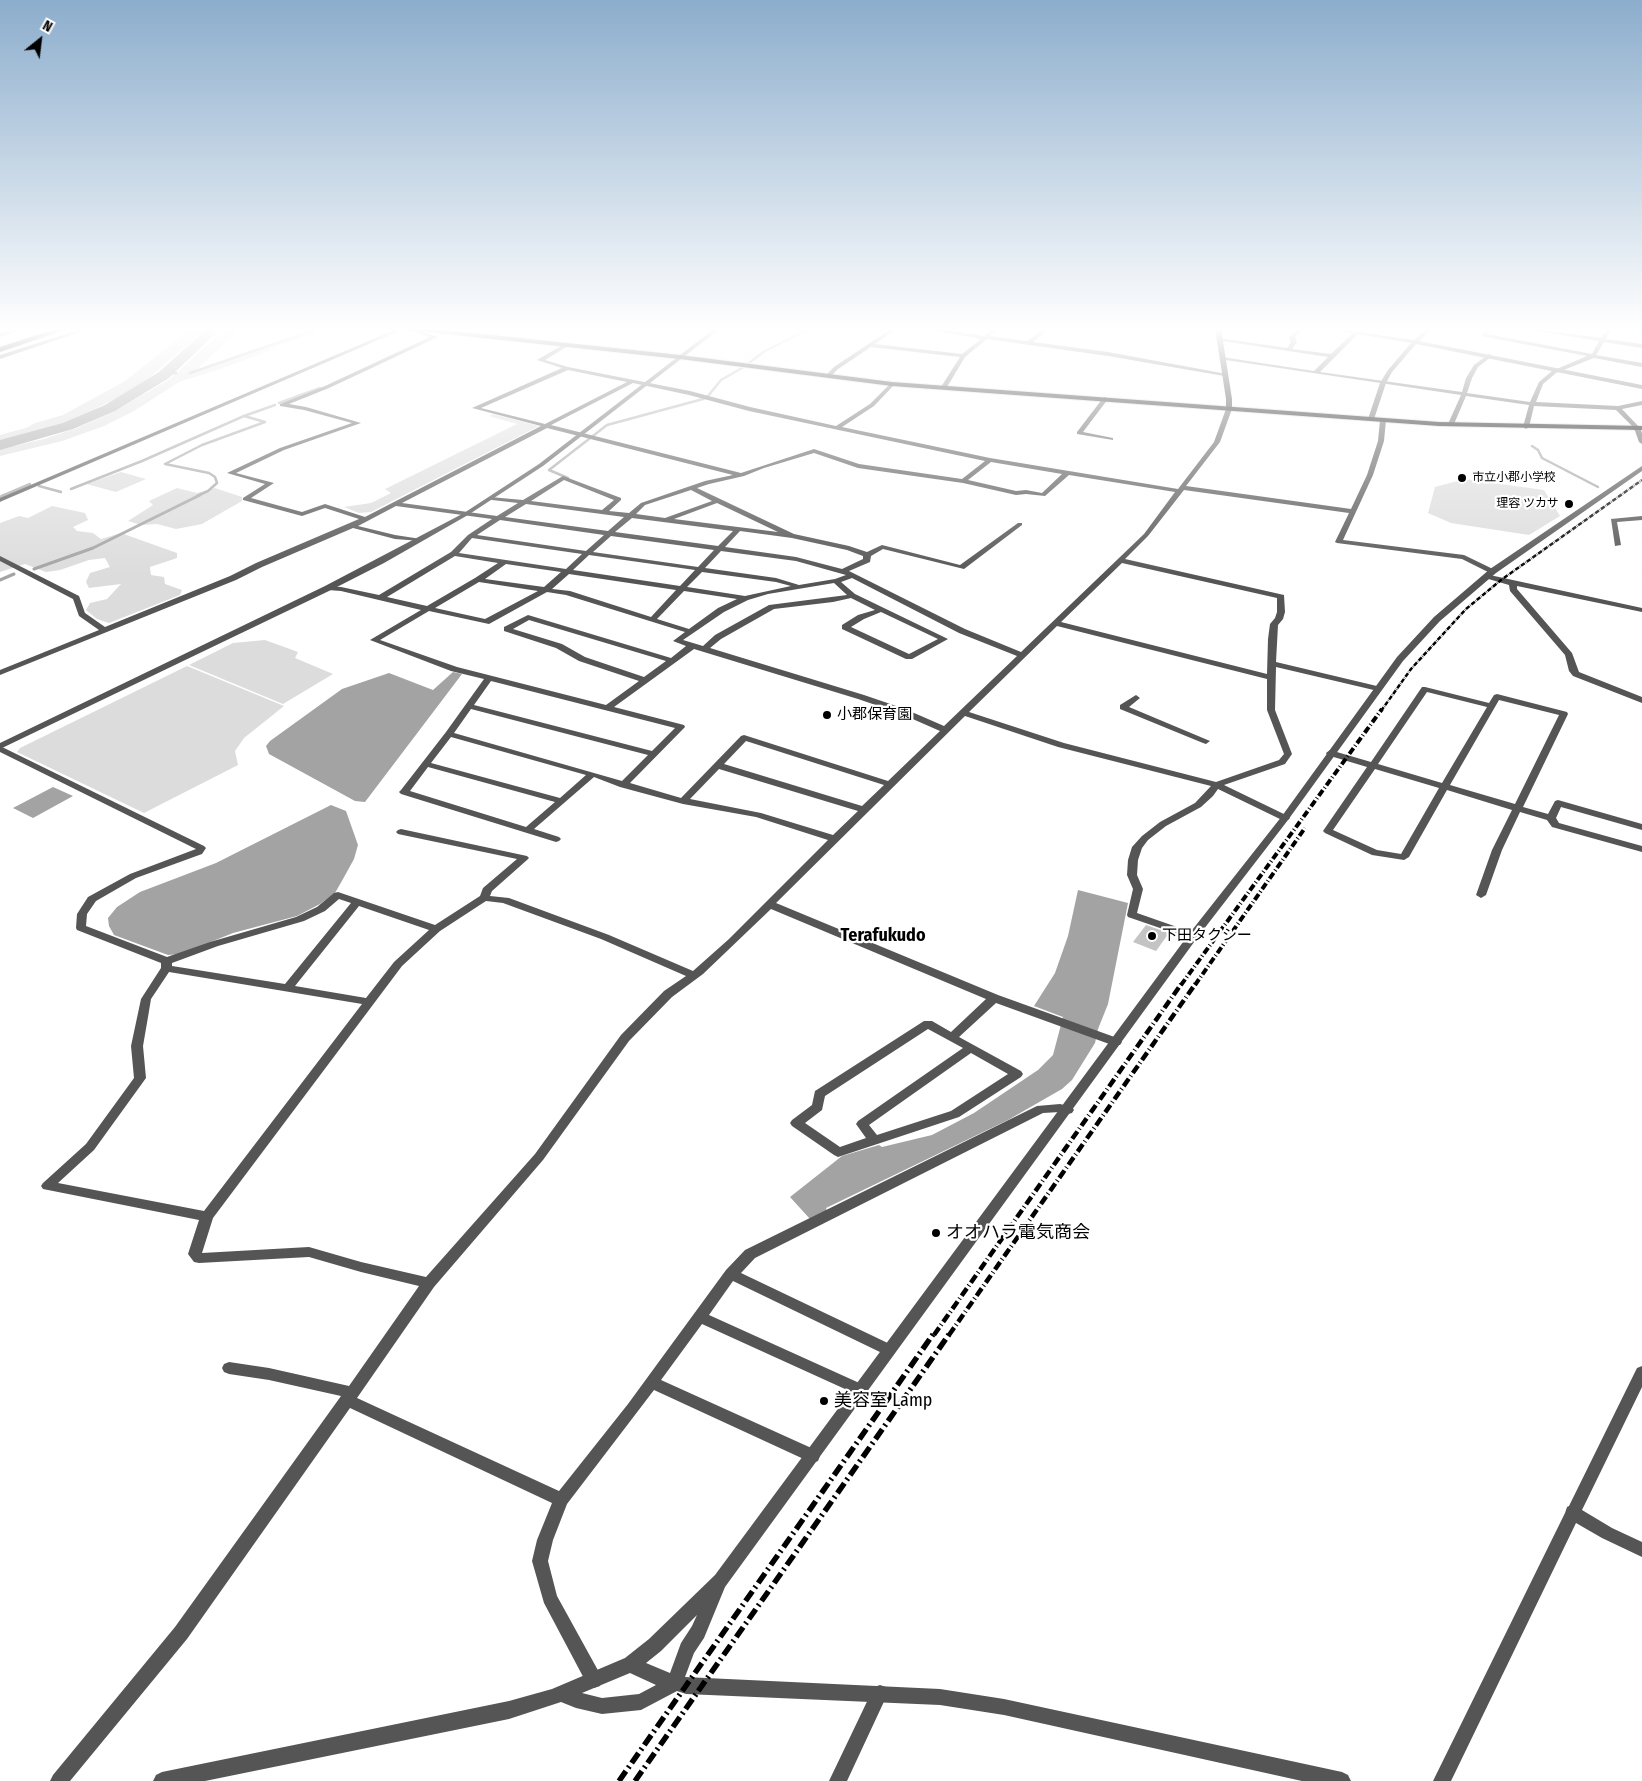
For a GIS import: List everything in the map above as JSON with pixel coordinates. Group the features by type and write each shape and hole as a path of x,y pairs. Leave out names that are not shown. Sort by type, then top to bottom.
{"highway":[{"path":"1259,411 1451,424 1640,428"}],"street":[{"path":"0,500 210,411"},
{"path":"315,411 358,423 282,449 230,474 271,484 245,499 302,514 325,506 365,519"},
{"path":"488,411 742,475"},
{"path":"0,673 233,578 259,565 352,526 576,411"},
{"path":"0,748 328,588 419,540 492,498 611,411"},
{"path":"759,411 990,460 1067,473 1182,490 1353,511"},
{"path":"838,428 863,411"},
{"path":"1096,411 1079,433 1111,438"},
{"path":"59,1781 181,1633 252,1530 350,1396 429,1283 539,1157 625,1038 668,994 693,976 732,941 1146,534 1182,490 1217,442 1228,411"},
{"path":"1371,419 1374,411"},
{"path":"1451,424 1457,411"},
{"path":"1526,427 1530,411"},
{"path":"1621,411 1640,428 1642,442"},
{"path":"1383,420 1381,441 1370,474 1339,542 1464,557 1513,584 1642,610"},
{"path":"328,588 341,588 486,622 547,589 643,504 706,482 742,475 814,452 865,467 963,481 1016,493 1026,492 1043,495 1067,473"},
{"path":"963,481 990,460"},
{"path":"162,1781 485,1716 562,1693 594,1680 631,1664 655,1645 721,1580 1068,1110 1193,936 1285,818 1400,659 1460,597 1490,573 1642,468"},
{"path":"380,598 454,554 470,536 563,478 619,499 603,512"},
{"path":"690,488 792,536"},
{"path":"492,498 792,536 849,548 867,555 882,548 961,567 1020,524"},
{"path":"664,520 717,501"},
{"path":"395,504 796,559 843,571 962,631 1022,656"},
{"path":"1617,545 1613,520 1642,518"},
{"path":"352,526 395,538 419,540"},
{"path":"652,620 738,530"},
{"path":"470,536 776,580 798,586"},
{"path":"454,554 745,598"},
{"path":"843,571 867,560 867,555"},
{"path":"0,558 76,598 82,614 104,630"},
{"path":"1120,560 1281,597 1281,612 1279,619 1274,624 1272,639 1271,710 1288,754 1282,762 1216,785 1210,794 1198,805 1168,820 1145,838 1137,847 1132,875 1138,889 1132,915 1193,936"},
{"path":"505,561 478,580 374,640 454,669 681,727 623,785"},
{"path":"851,576 745,598 721,610 677,641 861,697 902,711 946,730"},
{"path":"478,580 567,593 689,631"},
{"path":"836,580 852,596 944,639 909,656 845,626 881,610"},
{"path":"1513,584 1513,590 1569,655 1573,671 1576,674 1642,700"},
{"path":"703,650 718,637 772,606 833,600 852,596"},
{"path":"644,680 582,659 558,646 507,629 528,616 671,660"},
{"path":"1056,623 1271,677"},
{"path":"608,708 692,646"},
{"path":"1273,664 1378,689"},
{"path":"490,678 404,792 556,839"},
{"path":"1481,895 1497,850 1516,808 1564,714 1497,697 1404,857 1375,853 1328,830 1425,689 1491,706"},
{"path":"1136,698 1123,707 1206,741"},
{"path":"469,706 654,754"},
{"path":"964,713 1061,745 1216,785 1285,818"},
{"path":"449,734 592,774 623,785 683,801 758,815 835,839"},
{"path":"683,801 744,738 890,784"},
{"path":"0,748 201,848 199,852 133,876 92,899 82,914 81,928 167,965 369,1002"},
{"path":"1330,754 1551,818 1555,825 1642,849"},
{"path":"426,764 561,801"},
{"path":"717,765 864,810"},
{"path":"528,830 592,774"},
{"path":"1551,818 1558,803 1642,827"},
{"path":"402,832 524,858 487,890 484,898 436,929 406,954 207,1216 195,1254 199,1258 309,1252 361,1267 429,1283"},
{"path":"207,1216 47,1186 90,1147 140,1078 138,1046 146,999 167,965 214,944 300,919 338,895 436,929"},
{"path":"484,898 505,900 605,937 693,976"},
{"path":"288,988 357,902"},
{"path":"769,904 994,998 1116,1042"},
{"path":"952,1037 994,998"},
{"path":"928,1024 952,1037 1017,1074 955,1114 838,1152 796,1123 818,1107 819,1094 928,1024"},
{"path":"874,1140 862,1124 971,1048"},
{"path":"594,1680 550,1598 540,1562 545,1540 561,1500 652,1382 731,1274 750,1254 1041,1108 1068,1110"},
{"path":"731,1274 889,1350"},
{"path":"698,1317 861,1390"},
{"path":"229,1368 269,1374 350,1396 561,1500"},
{"path":"1442,1781 1642,1372"},
{"path":"652,1382 813,1456"},
{"path":"1572,1512 1607,1533 1642,1550"},
{"path":"562,1693 576,1700 602,1706 641,1702 675,1682 687,1649 698,1632 721,1580"},
{"path":"631,1664 655,1676 686,1686 880,1693 940,1697 1004,1707 1342,1781"},
{"path":"838,1781 880,1693"}],"shaded area":[{"path":"70,411 90,411 64,424 0,443 0,435"},
{"path":"134,411 104,426 62,441 0,456 0,449 44,439 77,428 113,412"},
{"path":"493,414 539,426 371,512 359,513 344,507 371,503 391,493 385,489 517,424 489,416"},
{"path":"121,472 146,479 116,492 86,484"},
{"path":"1465,479 1544,490 1560,516 1529,535 1451,523 1428,513 1435,487"},
{"path":"177,488 197,493 215,488 242,497 242,501 202,524 176,529 157,524 141,525 128,521 153,505 149,501"},
{"path":"52,506 85,513 88,520 73,527 77,531 93,533 101,539 121,533 177,553 177,558 150,567 151,575 164,577 165,584 182,590 180,595 109,623 97,619 86,610 90,603 107,599 121,584 89,588 86,582 90,573 110,567 105,558 89,560 60,570 46,572 25,564 0,572 0,523 19,516 28,518"},
{"path":"265,640 298,652 295,658 333,674 283,704 189,665 233,643"},
{"path":"187,666 284,706 244,738 235,751 238,765 144,813 17,752 20,748"},
{"path":"453,672 462,674 365,802 355,801 269,754 266,746 270,741 342,689 389,673 433,690"},
{"path":"53,787 73,796 33,818 13,808"},
{"path":"331,805 346,811 358,845 354,859 335,893 320,904 297,916 233,933 181,954 168,955 114,935 109,926 108,918 117,907 140,892 216,863"},
{"path":"1078,890 1128,903 1108,1004 1098,1029 1095,1043 1072,1080 1062,1089 1008,1120 826,1208 827,1211 810,1219 790,1197 842,1156 879,1145 882,1147 932,1135 974,1113 1038,1070 1053,1055 1063,1017 1034,1006 1055,973 1068,936"}],"building":[{"name":"下田タクシー","path":"1146,925 1169,933 1156,951 1133,942"}],"waterway":[{"path":"0,445 68,426 103,411"},
{"path":"244,416 258,411"},
{"path":"568,478 549,470 607,425 658,411"},
{"path":"71,489 142,461 244,416"},
{"path":"197,496 208,491 217,483 215,477 209,473 165,464 202,445 265,422 244,416"},
{"path":"1532,446 1538,450 1542,458 1598,487"},
{"path":"2,496 30,484"},
{"path":"39,486 61,492"},
{"path":"0,497 5,495"},
{"path":"34,569 93,548 200,495"},
{"path":"0,580 14,574"}],"railway":[{"path":"1381,711 1411,669 1466,609 1501,580 1642,480"},
{"path":"1181,985 1382,709"},
{"path":"1195,985 1305,828"},
{"path":"934,1335 1182,983"},
{"path":"949,1335 1196,983"},
{"path":"619,1781 934,1333"},
{"path":"635,1781 950,1333"}],"place":[{"name":"市立小郡小学校","path":"1462,478"},
{"name":"理容 ツカサ","path":"1569,504"},
{"name":"小郡保育園","path":"827,715"},
{"name":"下田タクシー","path":"1152,936"},
{"name":"オオハラ電気商会","path":"936,1233"},
{"name":"美容室 Lamp","path":"824,1401"}],"district":[{"name":"Terafukudo","path":"883,936"}]}
